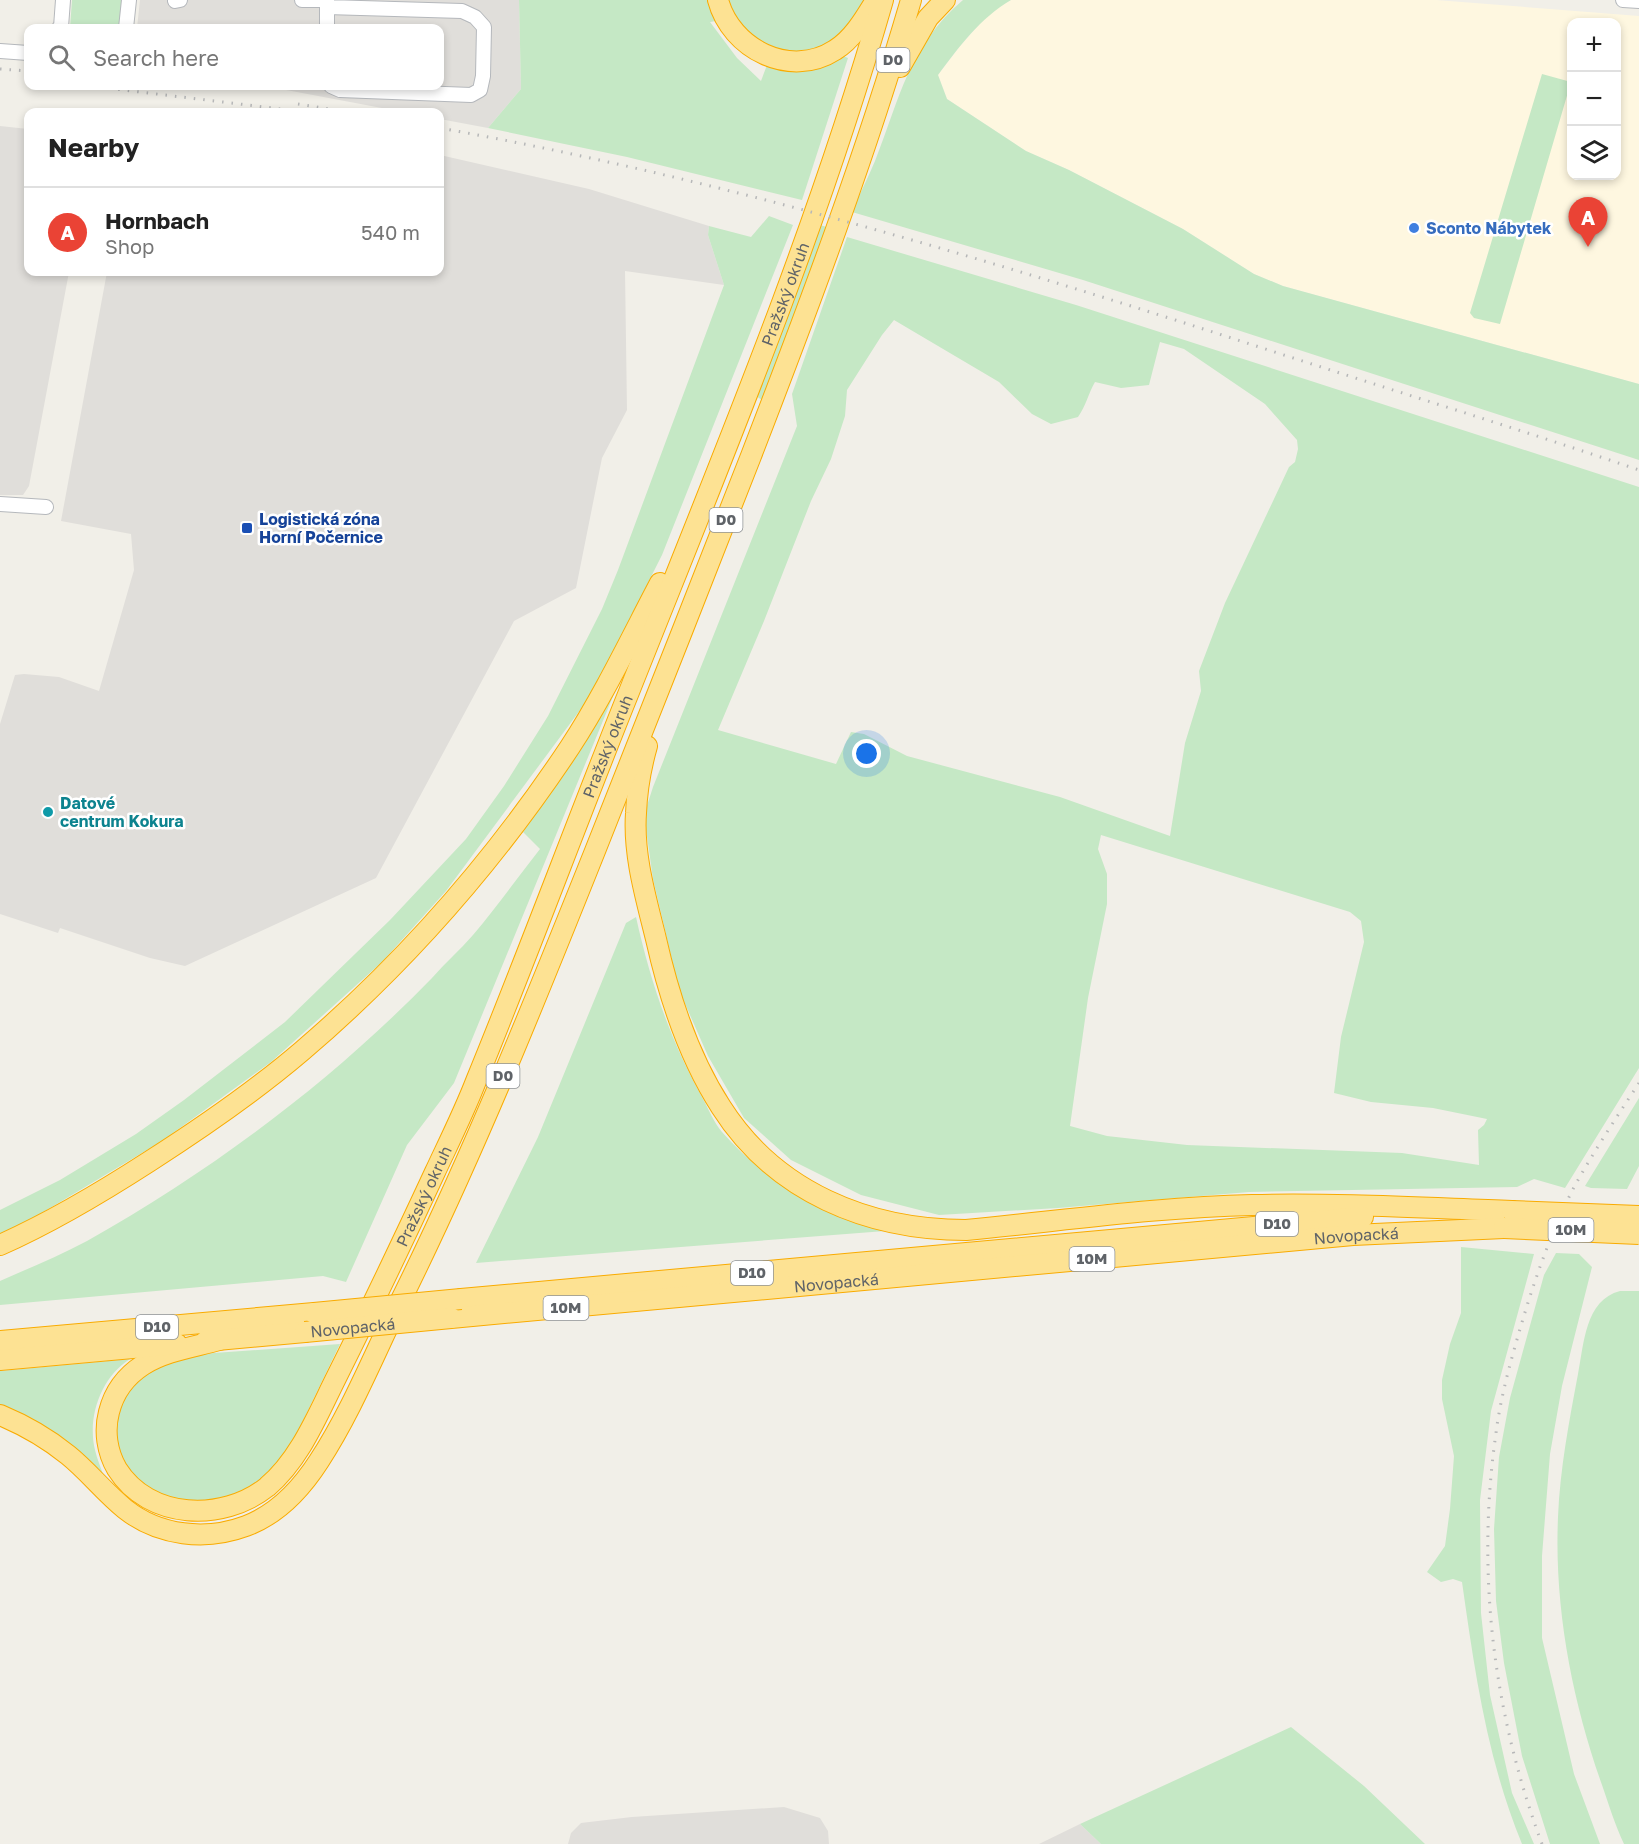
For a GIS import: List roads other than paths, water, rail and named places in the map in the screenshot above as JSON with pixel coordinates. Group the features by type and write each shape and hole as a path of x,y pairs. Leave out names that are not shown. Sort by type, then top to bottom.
{"highway":[{"path":"718,0 731,28 748,46 772,58 800,61 826,55 842,45 876,0"},
{"name":"Pražský okruh","path":"219,1340 169,1353 152,1360 136,1370 123,1383 110,1407 106,1424 107,1442 112,1461 137,1491 164,1505 192,1511 223,1509 241,1503 261,1492 284,1470 305,1438 407,1233 475,1084 758,369 823,193 883,0"},
{"name":"Pražský okruh","path":"0,1414 57,1446 131,1513 164,1529 189,1534 220,1533 261,1519 285,1502 317,1464 345,1414 412,1279 532,1006 665,676 803,320 874,120 911,0"},
{"path":"874,120 917,35 928,18 945,0"},
{"path":"0,1245 124,1178 191,1135 302,1052 395,964 489,859 571,745 616,668 716,474"},
{"path":"665,676 643,761 635,814 642,879 657,944 672,1001 701,1072 722,1108 742,1134 789,1178 841,1207 868,1217 903,1226 937,1230 966,1230 1195,1208 1251,1205 1338,1205 1508,1220"},
{"name":"Novopacká","path":"0,1341 1343,1218 1430,1212 1639,1234"},
{"name":"Novopacká","path":"0,1360 1508,1220 1639,1216"}],"street":[{"path":"61,24 63,0"},
{"path":"126,24 129,0"},
{"path":"302,0 462,11 475,17 484,27 483,76 480,90 471,95 340,90"},
{"path":"1623,0 1639,1"},
{"path":"327,3 327,24"},
{"path":"0,51 24,53"},
{"path":"0,504 46,507"}],"railway":[{"path":"0,69 24,71"},
{"path":"123,90 273,108"},
{"path":"298,104 323,108"},
{"path":"444,129 655,173 867,227 1182,322 1639,470"},
{"path":"1542,1844 1511,1744 1493,1641 1488,1537 1490,1485 1496,1433 1505,1384 1518,1336 1548,1244 1572,1191 1604,1136 1639,1083"}],"place":[{"name":"Sconto Nábytek","path":"1414,228"},
{"name":"Hornbach","path":"1588,247"},
{"name":"Logistická zóna Horní Počernice","path":"247,528"},
{"name":"Datové centrum Kokura","path":"48,812"}]}
